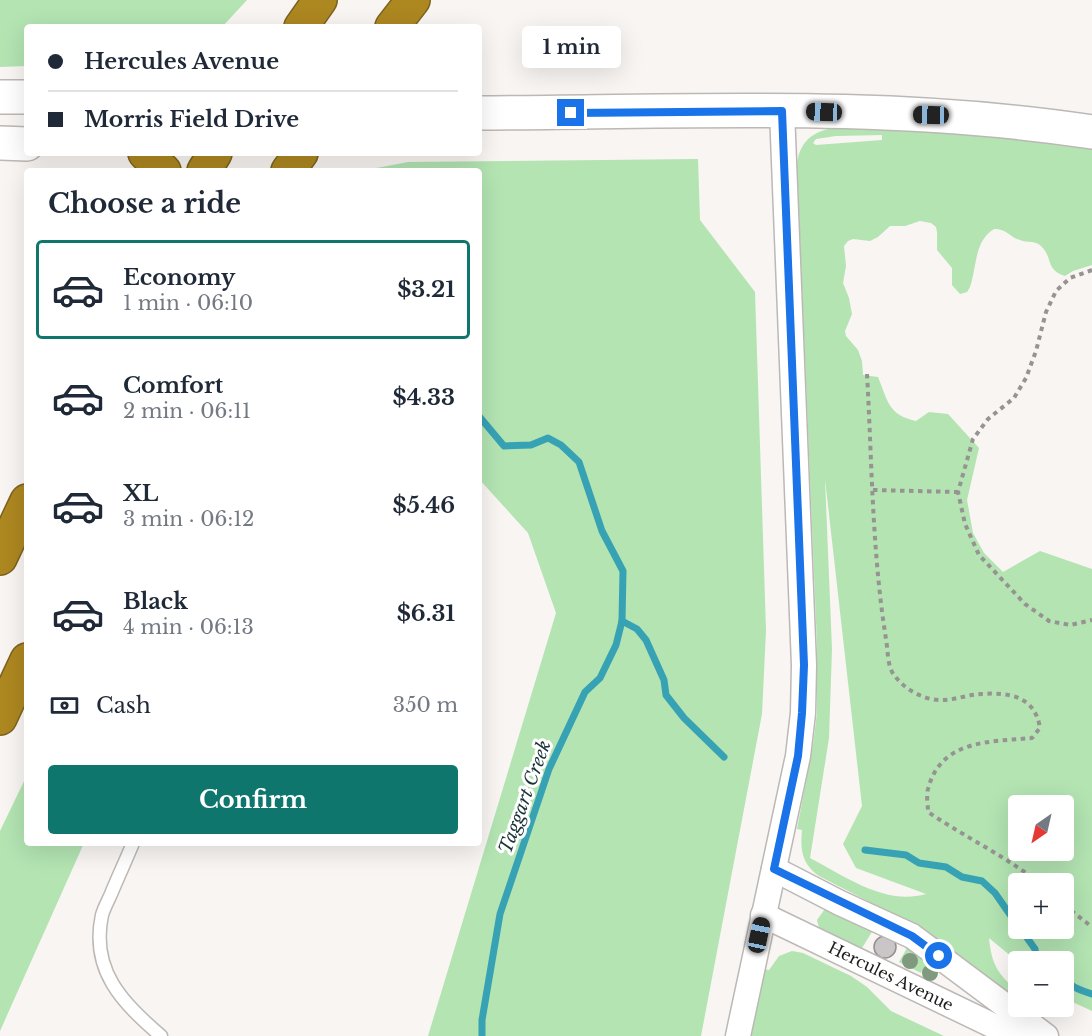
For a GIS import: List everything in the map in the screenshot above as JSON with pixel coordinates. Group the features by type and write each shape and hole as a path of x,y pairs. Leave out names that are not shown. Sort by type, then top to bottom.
{"highway":[{"path":"303,24 320,0"},
{"path":"148,156 161,168"},
{"path":"0,558 24,507"},
{"path":"0,718 24,666"}],"street":[{"path":"0,97 24,97"},
{"path":"482,114 782,111 931,115 1000,120 1092,132"},
{"path":"738,1036 798,756 802,713 804,665 782,111"},
{"path":"0,143 24,144"},
{"name":"Hercules Avenue","path":"774,869 912,936 1046,1036"},
{"name":"Hercules Avenue","path":"763,915 1019,1036"},
{"path":"946,1003 952,966"}],"lane":[{"path":"132,846 102,914 100,939 104,965 121,998 161,1036"}],"path":[{"path":"1092,270 1070,278 1056,291 1046,312 1026,378 1014,398 988,419 973,439 958,492 965,524 979,555 1025,604 1049,621 1070,625 1092,620"},
{"path":"867,374 879,576 891,672 906,689 933,700 958,699 980,694 1009,695 1027,701 1038,715 1040,728 1032,738 983,741 959,749 938,765 927,791 928,812 1027,873"},
{"path":"873,490 958,492"},
{"path":"1074,913 1092,927"}],"green space":[{"path":"0,0 247,0 225,24 24,24 24,66 0,67"},
{"path":"866,125 1092,144 1092,265 1065,276 1059,274 1052,267 1040,245 1020,240 1002,230 994,229 979,247 970,287 967,292 960,294 952,285 952,268 937,250 936,227 931,223 920,221 905,226 890,226 870,241 853,239 848,241 844,246 846,266 843,283 852,314 845,331 846,336 858,350 863,375 878,377 890,406 900,415 916,421 929,412 948,414 979,448 967,500 973,533 984,553 1003,572 1040,551 1092,569 1092,1011 1074,1003 1074,951 1008,951 1008,954 989,938 994,963 1008,981 1008,992 920,928 819,876 809,867 803,856 802,830 797,829 817,713 817,645 797,165 805,143 821,131","holes":["882,135 882,140 816,145 813,143 816,139 836,136","825,479 862,806 843,844 856,868 926,894 911,897 881,893 810,858 829,738 832,649"]},
{"path":"698,159 700,220 755,292 766,630 762,714 701,1036 428,1036 556,613 528,533 482,482 482,168 377,168 408,162"},
{"path":"24,781 24,846 83,846 0,1031 0,831"},
{"path":"827,906 875,927 862,948 819,928 817,920"},
{"path":"907,948 936,970 937,977 922,971 921,973 899,962"},
{"path":"792,951 803,953 851,976 867,987 891,1011 944,1036 750,1036 764,969 769,970 779,956"}],"building":[{"path":"885,936 893,939 896,947 893,955 885,958 877,955 874,947 877,939"}],"waterway":[{"name":"Taggart Creek","path":"482,420 504,446 531,445 548,438 561,445 579,462 602,531 623,571 622,621 616,645 600,678 585,692 549,769 500,914 482,1020 482,1036"},
{"path":"622,621 637,629 646,640 664,680 666,695 684,718 724,757"},
{"path":"865,850 906,855 919,863 946,867 962,877 982,881 995,893 1008,912"},
{"path":"1028,939 1035,951"},
{"path":"1074,987 1092,994"}],"route":[{"path":"571,113 782,111 804,665 798,756 774,869 912,936 939,956"}]}
